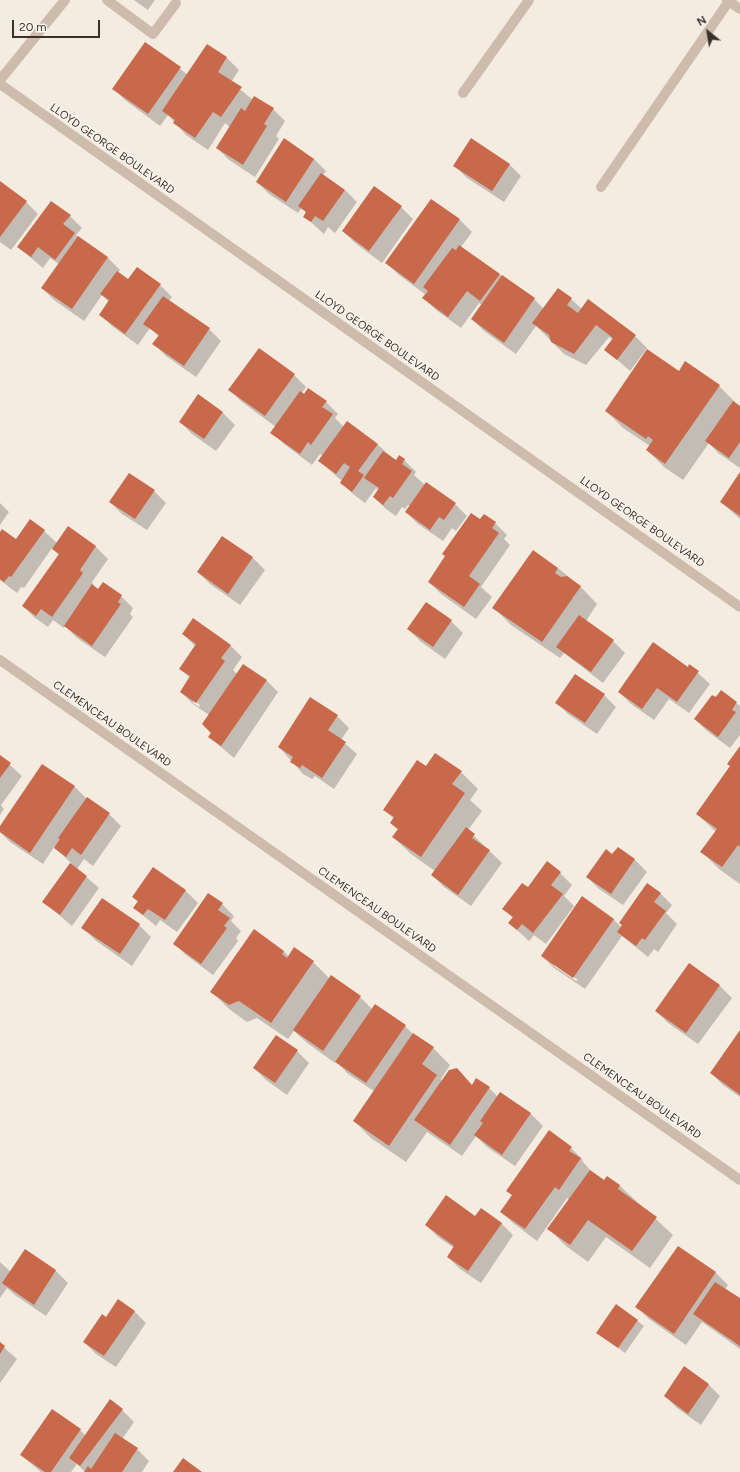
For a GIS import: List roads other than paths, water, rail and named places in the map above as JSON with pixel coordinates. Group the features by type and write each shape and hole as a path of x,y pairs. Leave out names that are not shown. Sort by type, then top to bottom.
{"street":[{"path":"0,80 64,0"},
{"path":"107,0 153,34 176,3"},
{"path":"463,93 529,0"},
{"path":"601,187 728,1 740,9"},
{"name":"LLOYD GEORGE BOULEVARD","path":"0,84 740,606"},
{"name":"CLEMENCEAU BOULEVARD","path":"0,660 740,1180"}]}
